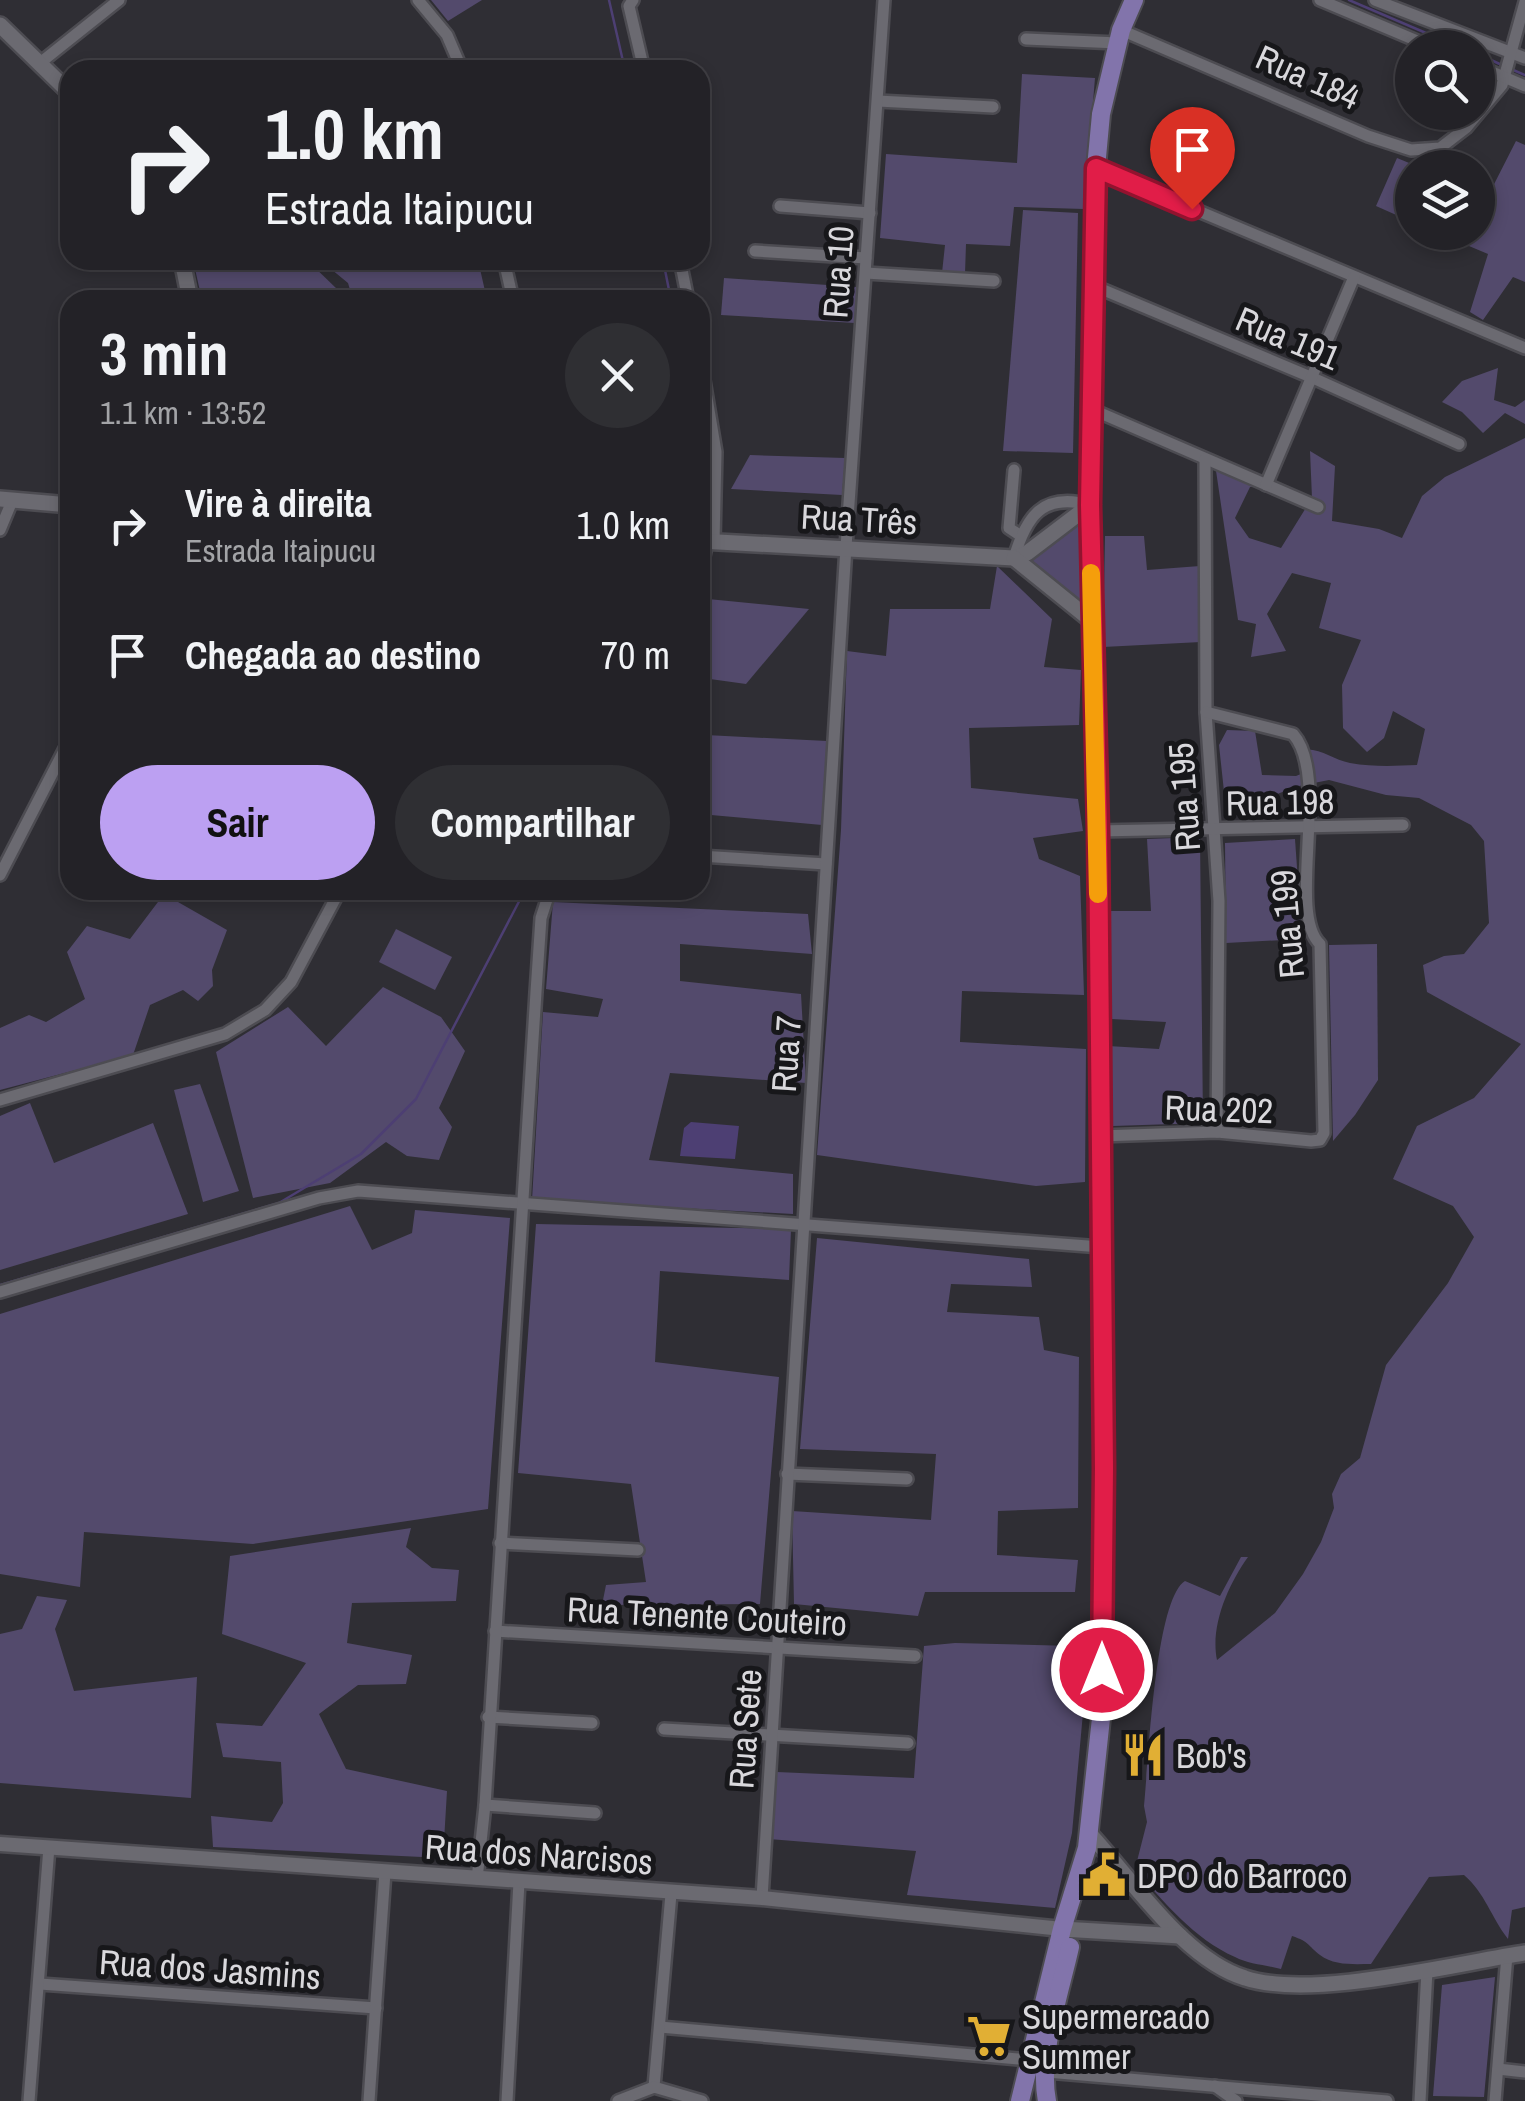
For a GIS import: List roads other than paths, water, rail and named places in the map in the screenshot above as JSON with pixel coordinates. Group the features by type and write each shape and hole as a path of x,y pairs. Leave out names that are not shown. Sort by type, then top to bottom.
{"main road":[{"path":"1046,2098 1050,2035 1088,1841 1102,1709 1098,831 1091,410 1100,114 1120,36 1134,0"},
{"path":"0,25 60,83"},
{"path":"6,500 60,504"},
{"path":"1090,505 1014,558 1092,621"},
{"name":"Rua Três","path":"710,542 1014,558"},
{"path":"1088,1841 1180,1936 1221,1966 1256,1982 1308,1985 1519,1955"},
{"path":"1068,1930 1180,1936"},
{"path":"1021,2098 1068,1930"},
{"path":"1021,2098 1034,2091 1046,2098"}],"street":[{"path":"40,64 119,0"},
{"path":"418,0 447,34 458,60"},
{"name":"Rua 10","path":"846,547 884,0"},
{"path":"1320,0 1395,32"},
{"path":"1381,1 1525,58"},
{"path":"629,2 642,60"},
{"path":"1504,76 1525,2"},
{"path":"1026,39 1120,36"},
{"name":"Rua 184","path":"1120,36 1411,150 1440,148 1454,138 1483,110 1502,85 1504,76"},
{"path":"1495,73 1525,86"},
{"path":"878,101 992,107"},
{"path":"1096,168 1525,348"},
{"path":"780,206 870,214"},
{"path":"755,251 866,258"},
{"path":"866,273 994,280"},
{"path":"1266,485 1354,276"},
{"name":"Rua 191","path":"1094,286 1459,444"},
{"path":"710,407 714,428 710,493"},
{"path":"1091,410 1318,507"},
{"name":"Rua 195","path":"1205,459 1206,712 1219,918 1216,1132"},
{"path":"1014,470 1009,528 1021,536"},
{"path":"0,530 6,500"},
{"path":"1014,558 1030,520 1047,505 1068,500 1090,505"},
{"name":"Rua 7","path":"782,1564 846,547"},
{"name":"Rua 199","path":"1206,712 1272,727 1298,739 1305,764 1310,829 1309,916 1312,937 1320,944 1324,1124"},
{"path":"0,874 60,759"},
{"name":"Rua 198","path":"1098,831 1403,825"},
{"path":"710,857 826,864"},
{"path":"0,1100 225,1034 265,1010 291,982 335,900"},
{"path":"477,1879 542,918 547,900"},
{"name":"Rua 202","path":"1100,1136 1216,1132 1310,1141 1320,1140 1324,1124"},
{"path":"0,1292 346,1192 1101,1246"},
{"path":"788,1474 907,1479"},
{"path":"500,1543 638,1550"},
{"name":"Rua Sete","path":"762,1898 782,1564"},
{"name":"Rua Tenente Couteiro","path":"495,1631 915,1656"},
{"path":"488,1717 592,1723"},
{"path":"664,1728 908,1743"},
{"path":"485,1805 595,1812"},
{"name":"Rua dos Narcisos","path":"0,1844 762,1898 1068,1930"},
{"path":"29,2101 49,1846"},
{"path":"369,2101 386,1872"},
{"path":"507,2101 519,1882"},
{"path":"654,2087 671,1894"},
{"path":"1495,2101 1519,1955"},
{"path":"1420,2101 1427,1970"},
{"name":"Rua dos Jasmins","path":"40,1984 376,2008"},
{"path":"660,2027 1029,2060"},
{"path":"1498,2070 1525,2072"},
{"path":"1046,2072 1387,2101"},
{"path":"1214,2085 1236,2101"},
{"path":"618,2101 654,2087 702,2101"}],"waterway":[{"path":"609,0 623,60"},
{"path":"1349,0 1419,30"},
{"path":"1495,62 1504,66"},
{"path":"1511,69 1525,75"},
{"path":"665,270 669,290"},
{"path":"0,1285 279,1203 361,1154 416,1099 520,900"}],"place":[{"name":"Bob's","path":"1143,1755"},
{"name":"DPO do Barroco","path":"1104,1875"},
{"name":"Supermercado Summer","path":"989,2036"}]}
